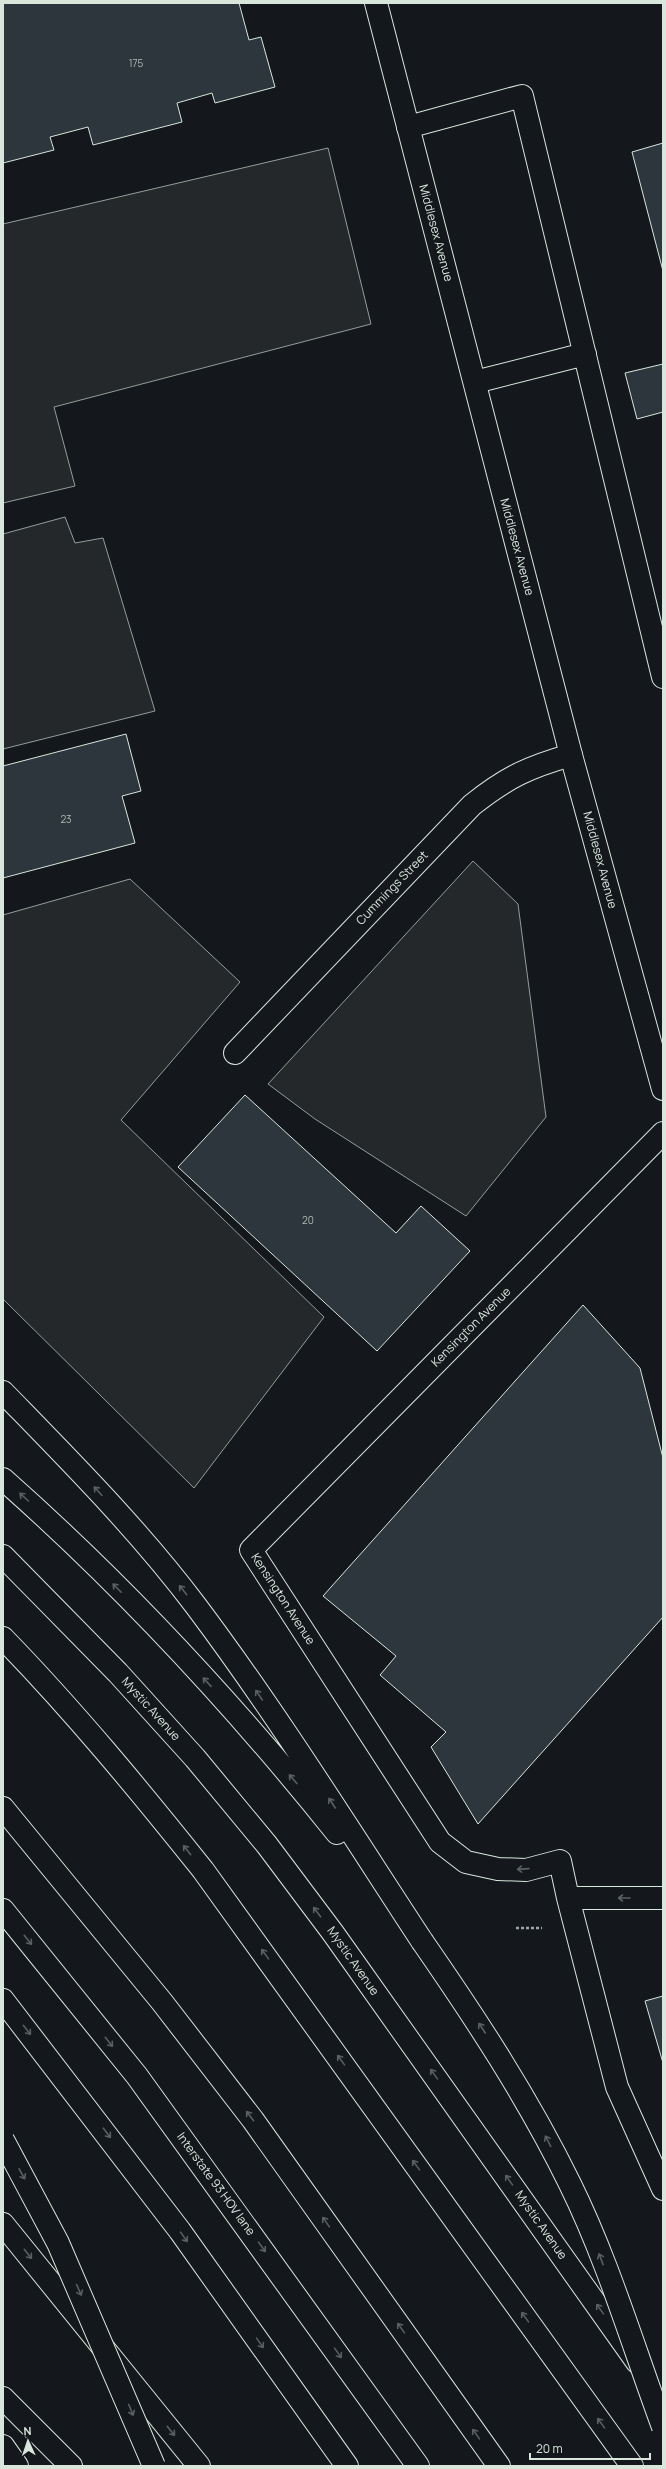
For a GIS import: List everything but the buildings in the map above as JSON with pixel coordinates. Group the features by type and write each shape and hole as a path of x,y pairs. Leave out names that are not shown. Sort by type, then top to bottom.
{"main road":[{"name":"Middlesex Avenue","path":"376,3 571,755 663,1089"},
{"path":"408,127 522,96 663,677"},
{"path":"475,382 585,354"},
{"name":"Cummings Street","path":"235,1053 472,805 499,784 533,766 571,755"},
{"name":"Kensington Avenue","path":"568,1898 560,1861 526,1870 498,1869 466,1862 440,1842 251,1550 663,1133"},
{"path":"3,1392 90,1482 145,1543 196,1605 288,1736 515,2080 571,2185 597,2246 663,2427"},
{"path":"3,1479 37,1509 152,1624 251,1731 307,1796 422,1941"},
{"name":"Mystic Avenue","path":"3,1556 118,1673 195,1758 267,1845 333,1933 663,2399"},
{"path":"3,1638 75,1715 144,1796 203,1870 632,2466"},
{"path":"3,1808 157,1996 253,2120 499,2466"},
{"path":"663,1898 568,1898 617,2087 663,2189"},
{"name":"Interstate 93 HOV lane","path":"3,1910 137,2076 418,2466"},
{"path":"3,2000 180,2231 347,2466"},
{"path":"3,2140 58,2243 154,2466"},
{"path":"3,2224 199,2466"},
{"path":"3,2398 71,2466"},
{"path":"3,2446 16,2466"}],"shaded area":[{"path":"328,148 371,324 54,407 75,486 3,503 3,224"},
{"path":"65,517 75,543 103,538 155,711 3,749 3,534"},
{"path":"473,861 518,904 546,1117 466,1216 315,1119 268,1084"},
{"path":"130,879 240,982 121,1120 324,1317 194,1488 3,1299 3,915"}]}
